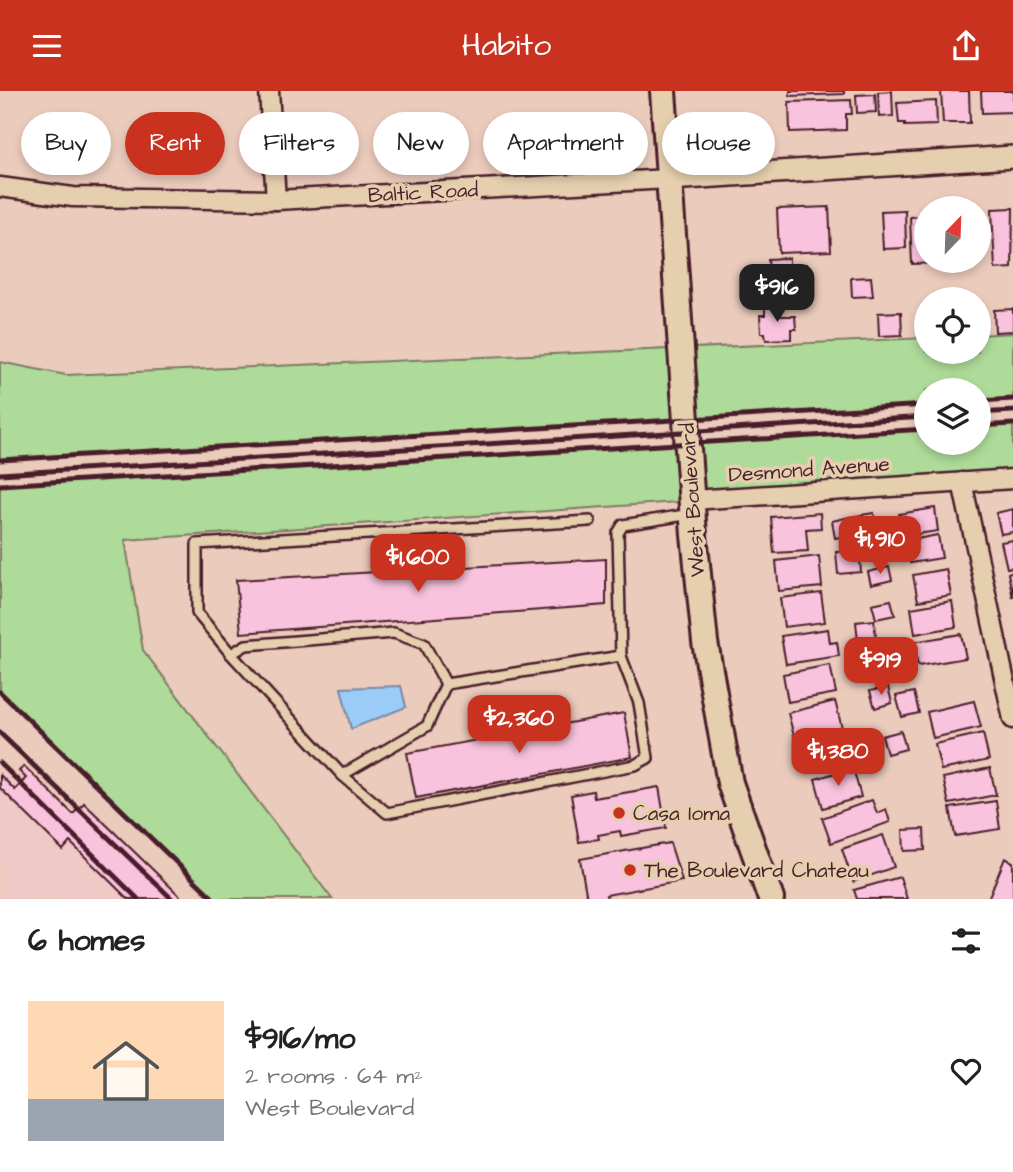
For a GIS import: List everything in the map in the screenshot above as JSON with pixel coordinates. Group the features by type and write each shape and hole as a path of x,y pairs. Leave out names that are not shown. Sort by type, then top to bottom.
{"main road":[{"name":"West Boulevard","path":"663,91 698,583 722,748 737,806 771,899"}],"street":[{"path":"269,91 276,200"},
{"name":"Baltic Road","path":"0,187 86,198 276,200 1013,157"},
{"name":"Desmond Avenue","path":"692,507 1013,479"},
{"path":"962,482 1013,719"}],"lane":[{"path":"590,521 197,544 197,613 342,775 387,813 635,765 648,758 639,703 621,656 618,533 623,525 692,507"},
{"path":"232,654 246,645 394,633 424,643 446,684"},
{"path":"446,684 621,656"},
{"path":"342,775 428,726 446,684"}],"shaded area":[{"path":"0,762 60,822 139,899 0,899"}],"green space":[{"path":"1013,333 1013,399 991,400 991,378 914,378 914,406 0,460 0,362 66,375 914,339 914,364 991,364 991,334"},
{"path":"1013,424 1013,479 125,540 143,650 332,899 214,899 0,692 0,485 914,430 914,455 991,455 991,425"}],"water":[{"path":"401,686 406,707 351,729 341,688"}],"building":[{"path":"790,91 844,91 844,94 790,96"},
{"path":"892,91 893,116 879,117 878,92"},
{"path":"941,91 969,91 970,123 943,123"},
{"path":"981,91 1013,91 1013,112 982,113"},
{"path":"875,94 876,112 857,113 856,95"},
{"path":"851,100 852,114 846,114 846,130 790,132 789,102"},
{"path":"936,101 937,125 905,126 905,123 899,123 897,103"},
{"path":"829,207 831,251 779,253 777,209"},
{"path":"1013,208 1012,268 995,269 992,209"},
{"path":"905,210 906,248 883,249 881,211"},
{"path":"910,217 914,217 914,264 912,264"},
{"path":"789,258 789,265 807,264 809,296 762,298 760,272 769,272 768,259"},
{"path":"871,277 873,296 852,297 851,278"},
{"path":"780,306 781,316 795,316 796,329 791,329 791,339 766,340 765,333 761,333 760,315 765,315 765,307"},
{"path":"1013,309 1013,331 995,332 994,310"},
{"path":"901,312 902,335 879,336 878,313"},
{"path":"935,508 938,531 903,536 899,514"},
{"path":"1013,509 1013,532 1001,534 996,513"},
{"path":"820,513 821,528 806,529 808,551 774,553 771,517"},
{"path":"874,513 877,533 858,536 855,516"},
{"path":"850,517 854,534 835,538 832,521"},
{"path":"938,535 942,558 910,563 906,541"},
{"path":"1013,540 1013,567 1007,568 1001,542"},
{"path":"859,551 861,572 838,574 836,552"},
{"path":"819,556 822,587 779,591 776,561"},
{"path":"606,559 606,605 241,633 236,580"},
{"path":"889,567 892,580 871,585 868,572"},
{"path":"946,569 951,595 918,601 913,575"},
{"path":"1013,571 1013,598 1008,573"},
{"path":"821,593 825,622 784,627 780,598"},
{"path":"891,600 895,615 876,619 872,604"},
{"path":"952,601 956,627 915,634 911,608"},
{"path":"874,620 876,639 858,641 856,622"},
{"path":"828,629 830,643 837,642 839,656 786,664 781,636"},
{"path":"961,634 966,658 918,666 913,642"},
{"path":"882,653 887,680 868,683 864,657"},
{"path":"830,665 836,693 788,702 783,674"},
{"path":"906,667 909,680 892,684 889,671"},
{"path":"888,687 892,703 875,708 870,691"},
{"path":"914,692 919,713 902,717 896,696"},
{"path":"835,701 842,728 795,740 788,713"},
{"path":"974,701 981,727 933,738 927,712"},
{"path":"624,713 632,757 416,798 407,753"},
{"path":"853,730 857,744 851,746 855,760 807,773 799,744"},
{"path":"901,731 906,749 887,754 882,736"},
{"path":"983,733 989,760 941,770 935,744"},
{"path":"24,766 73,814 84,803 183,899 128,899 70,842 63,850 0,788 0,775 15,790 26,778 19,771"},
{"path":"853,768 861,797 823,808 815,779"},
{"path":"990,768 996,795 949,804 943,778"},
{"name":"Casa Ioma","path":"659,787 666,828 621,836 620,831 598,835 599,839 579,842 571,795 593,791 594,798"},
{"path":"872,800 877,813 886,809 890,822 831,843 822,818"},
{"path":"996,801 1000,829 955,836 950,808"},
{"path":"924,829 925,850 904,851 903,830"},
{"path":"883,835 894,867 853,882 842,849"},
{"name":"The Boulevard Chateau","path":"670,843 682,881 606,895 607,899 587,899 580,859"},
{"path":"1005,858 1013,862 1013,899 988,899"},
{"path":"900,877 907,899 857,899 854,890"}],"railway":[{"path":"991,400 1013,399"},
{"path":"0,460 914,406"},
{"path":"991,412 1013,411"},
{"path":"0,474 914,418"},
{"path":"991,425 1013,424"},
{"path":"0,485 914,430"},
{"path":"0,692 214,899"},
{"path":"0,733 172,899"},
{"path":"0,763 138,899"}],"place":[{"name":"Casa Ioma","path":"619,813"},
{"name":"The Boulevard Chateau","path":"630,870"}]}
